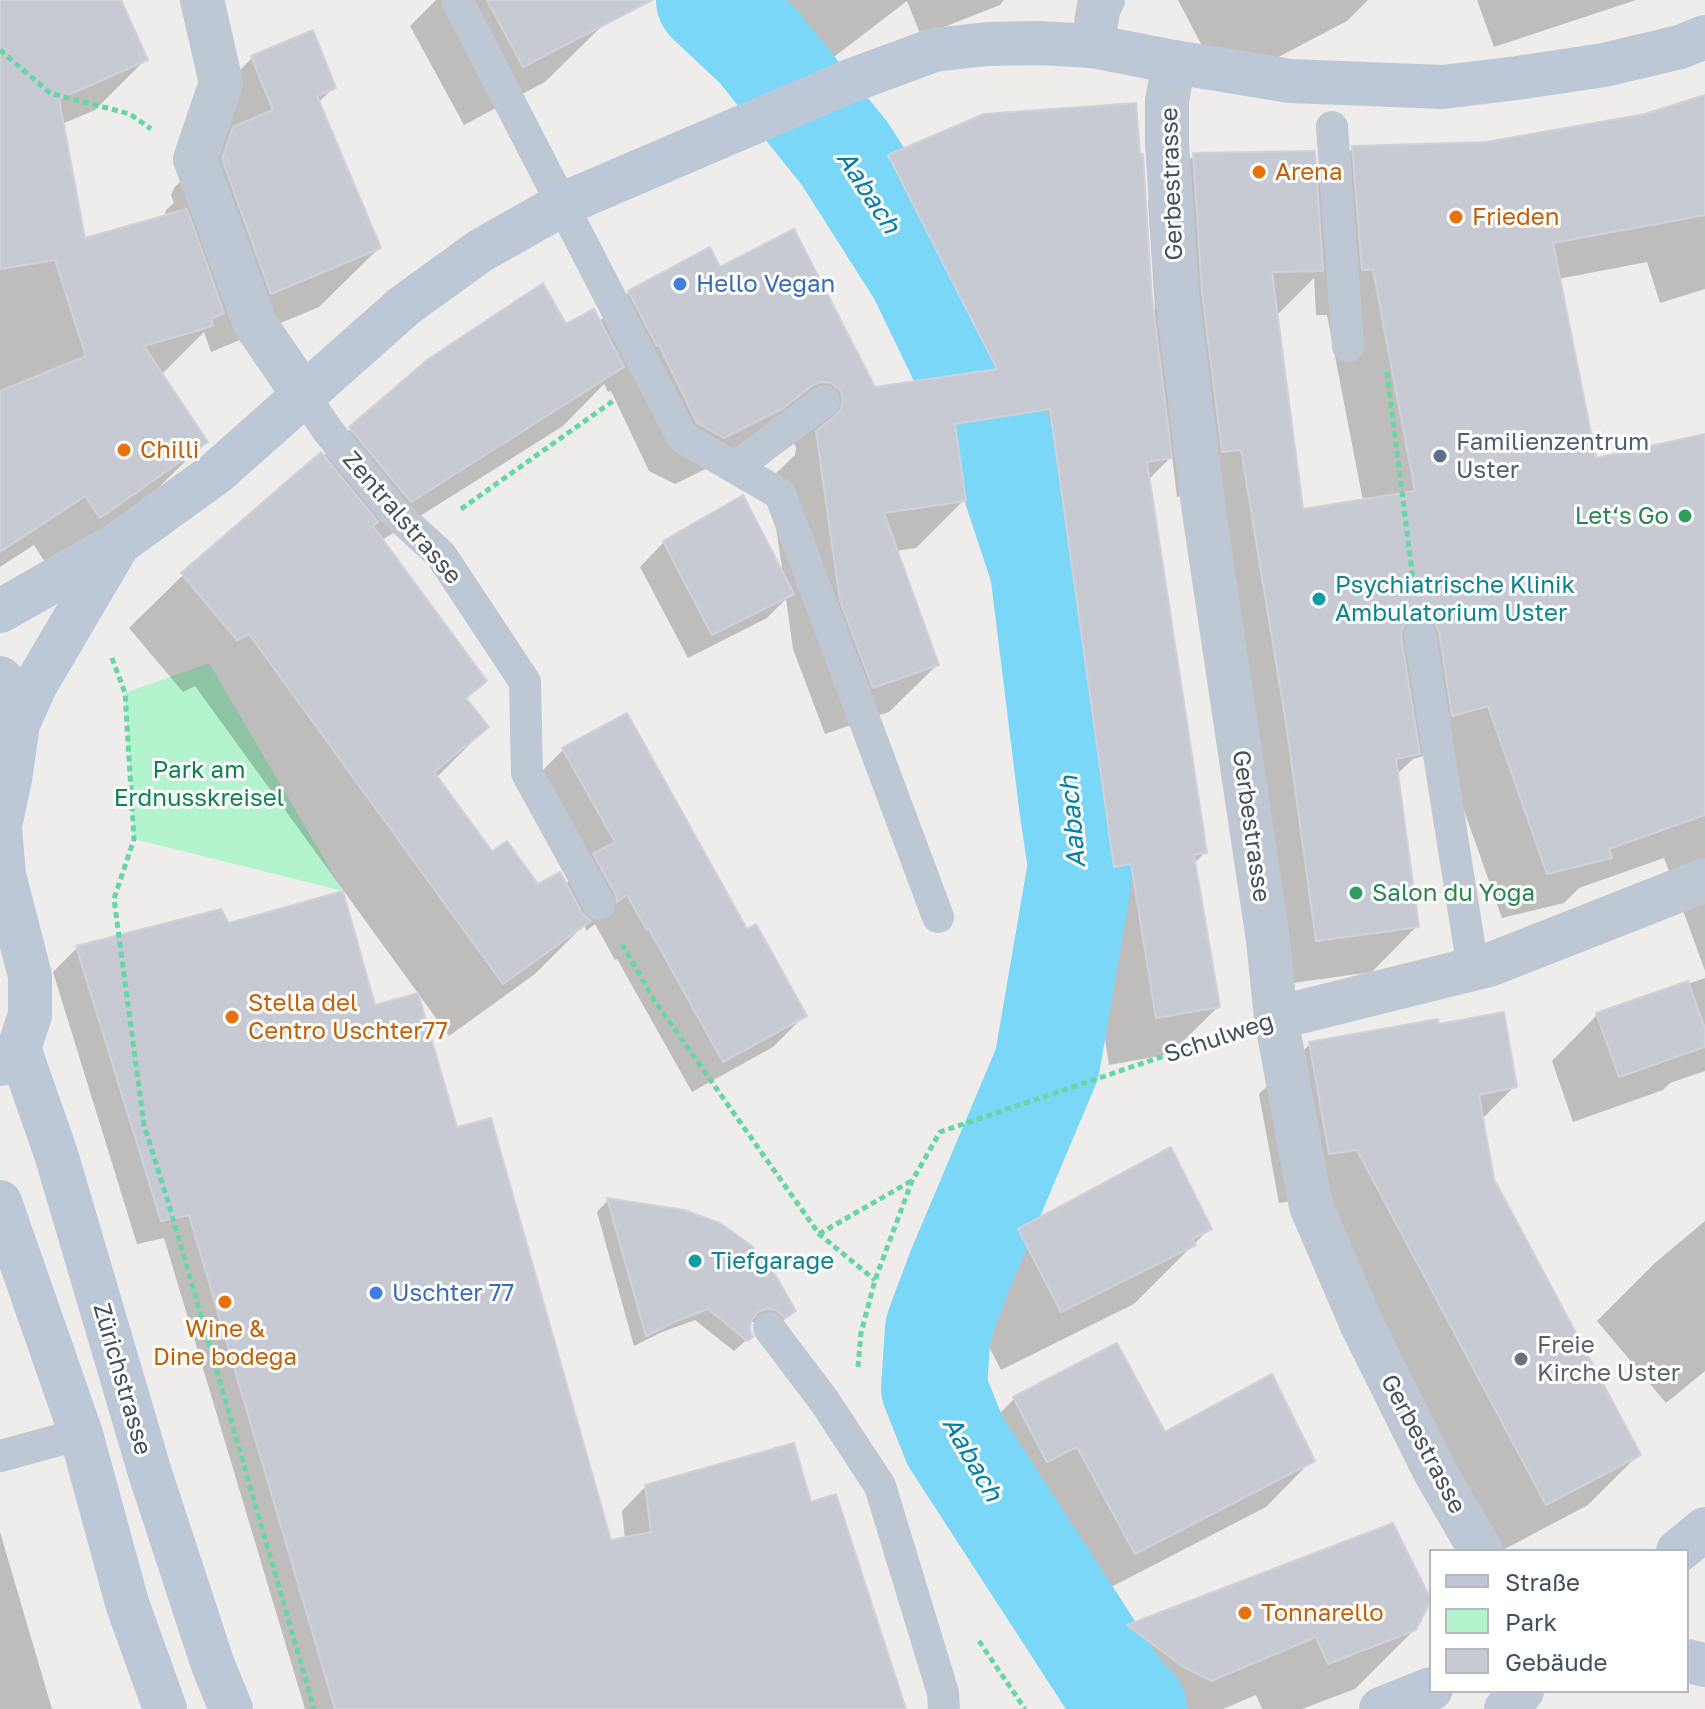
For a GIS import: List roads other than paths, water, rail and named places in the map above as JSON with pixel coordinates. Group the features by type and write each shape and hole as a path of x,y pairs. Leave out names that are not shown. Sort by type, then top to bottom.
{"main road":[{"path":"0,611 118,544 216,473 404,306 480,251 563,204 882,68 934,50 987,44 1092,46 1290,81 1443,87 1604,65 1680,47 1705,37"},
{"path":"10,1056 30,1015 30,976 4,875 0,827 18,724 36,684 118,544"},
{"path":"0,678 5,683 18,724"},
{"name":"Zürichstrasse","path":"10,1056 56,1154 150,1473 213,1665 231,1709"},
{"path":"0,1202 81,1434 127,1603 165,1709"},
{"path":"1680,1549 1705,1529"},
{"path":"1381,1709 1429,1690"},
{"path":"1506,1709 1520,1693"}],"street":[{"path":"202,0 221,83 195,159 255,324 303,394"},
{"path":"1092,46 1099,6 1103,0"},
{"name":"Gerbestrasse","path":"1174,62 1167,101 1167,143 1177,295 1204,512 1268,940 1276,1018 1311,1206 1362,1325 1421,1446 1480,1549"},
{"name":"Schulweg","path":"1276,1018 1489,965 1705,880"}],"lane":[{"path":"457,0 682,437 780,494 938,917"},
{"path":"1332,127 1348,346"},
{"name":"Zentralstrasse","path":"303,394 328,431 394,512 441,555 525,682 527,773 599,904"},
{"path":"735,468 824,401"},
{"path":"1420,635 1473,969"},
{"path":"769,1328 825,1402 880,1486 943,1693 944,1709"},
{"path":"0,1456 81,1434"}],"waterway":[{"name":"Aabach","path":"709,0 758,46 845,154 920,272 998,433 1043,570 1081,866 1047,1064 938,1329 934,1388 955,1441 1116,1689 1134,1709"}],"place":[{"name":"Arena","path":"1259,172"},
{"name":"Frieden","path":"1456,217"},
{"name":"Hello Vegan","path":"680,284"},
{"name":"Chilli","path":"124,450"},
{"name":"Familienzentrum Uster","path":"1440,456"},
{"name":"Let‘s Go","path":"1685,516"},
{"name":"Psychiatrische Klinik Ambulatorium Uster","path":"1319,599"},
{"name":"Salon du Yoga","path":"1356,893"},
{"name":"Stella del Centro Uschter77","path":"232,1017"},
{"name":"Tiefgarage","path":"695,1261"},
{"name":"Uschter 77","path":"376,1293"},
{"name":"Wine & Dine bodega","path":"225,1302"},
{"name":"Freie Kirche Uster","path":"1521,1359"},
{"name":"Tonnarello","path":"1245,1613"}],"park label":[{"name":"Park am Erdnusskreisel","path":"199,784"}]}
